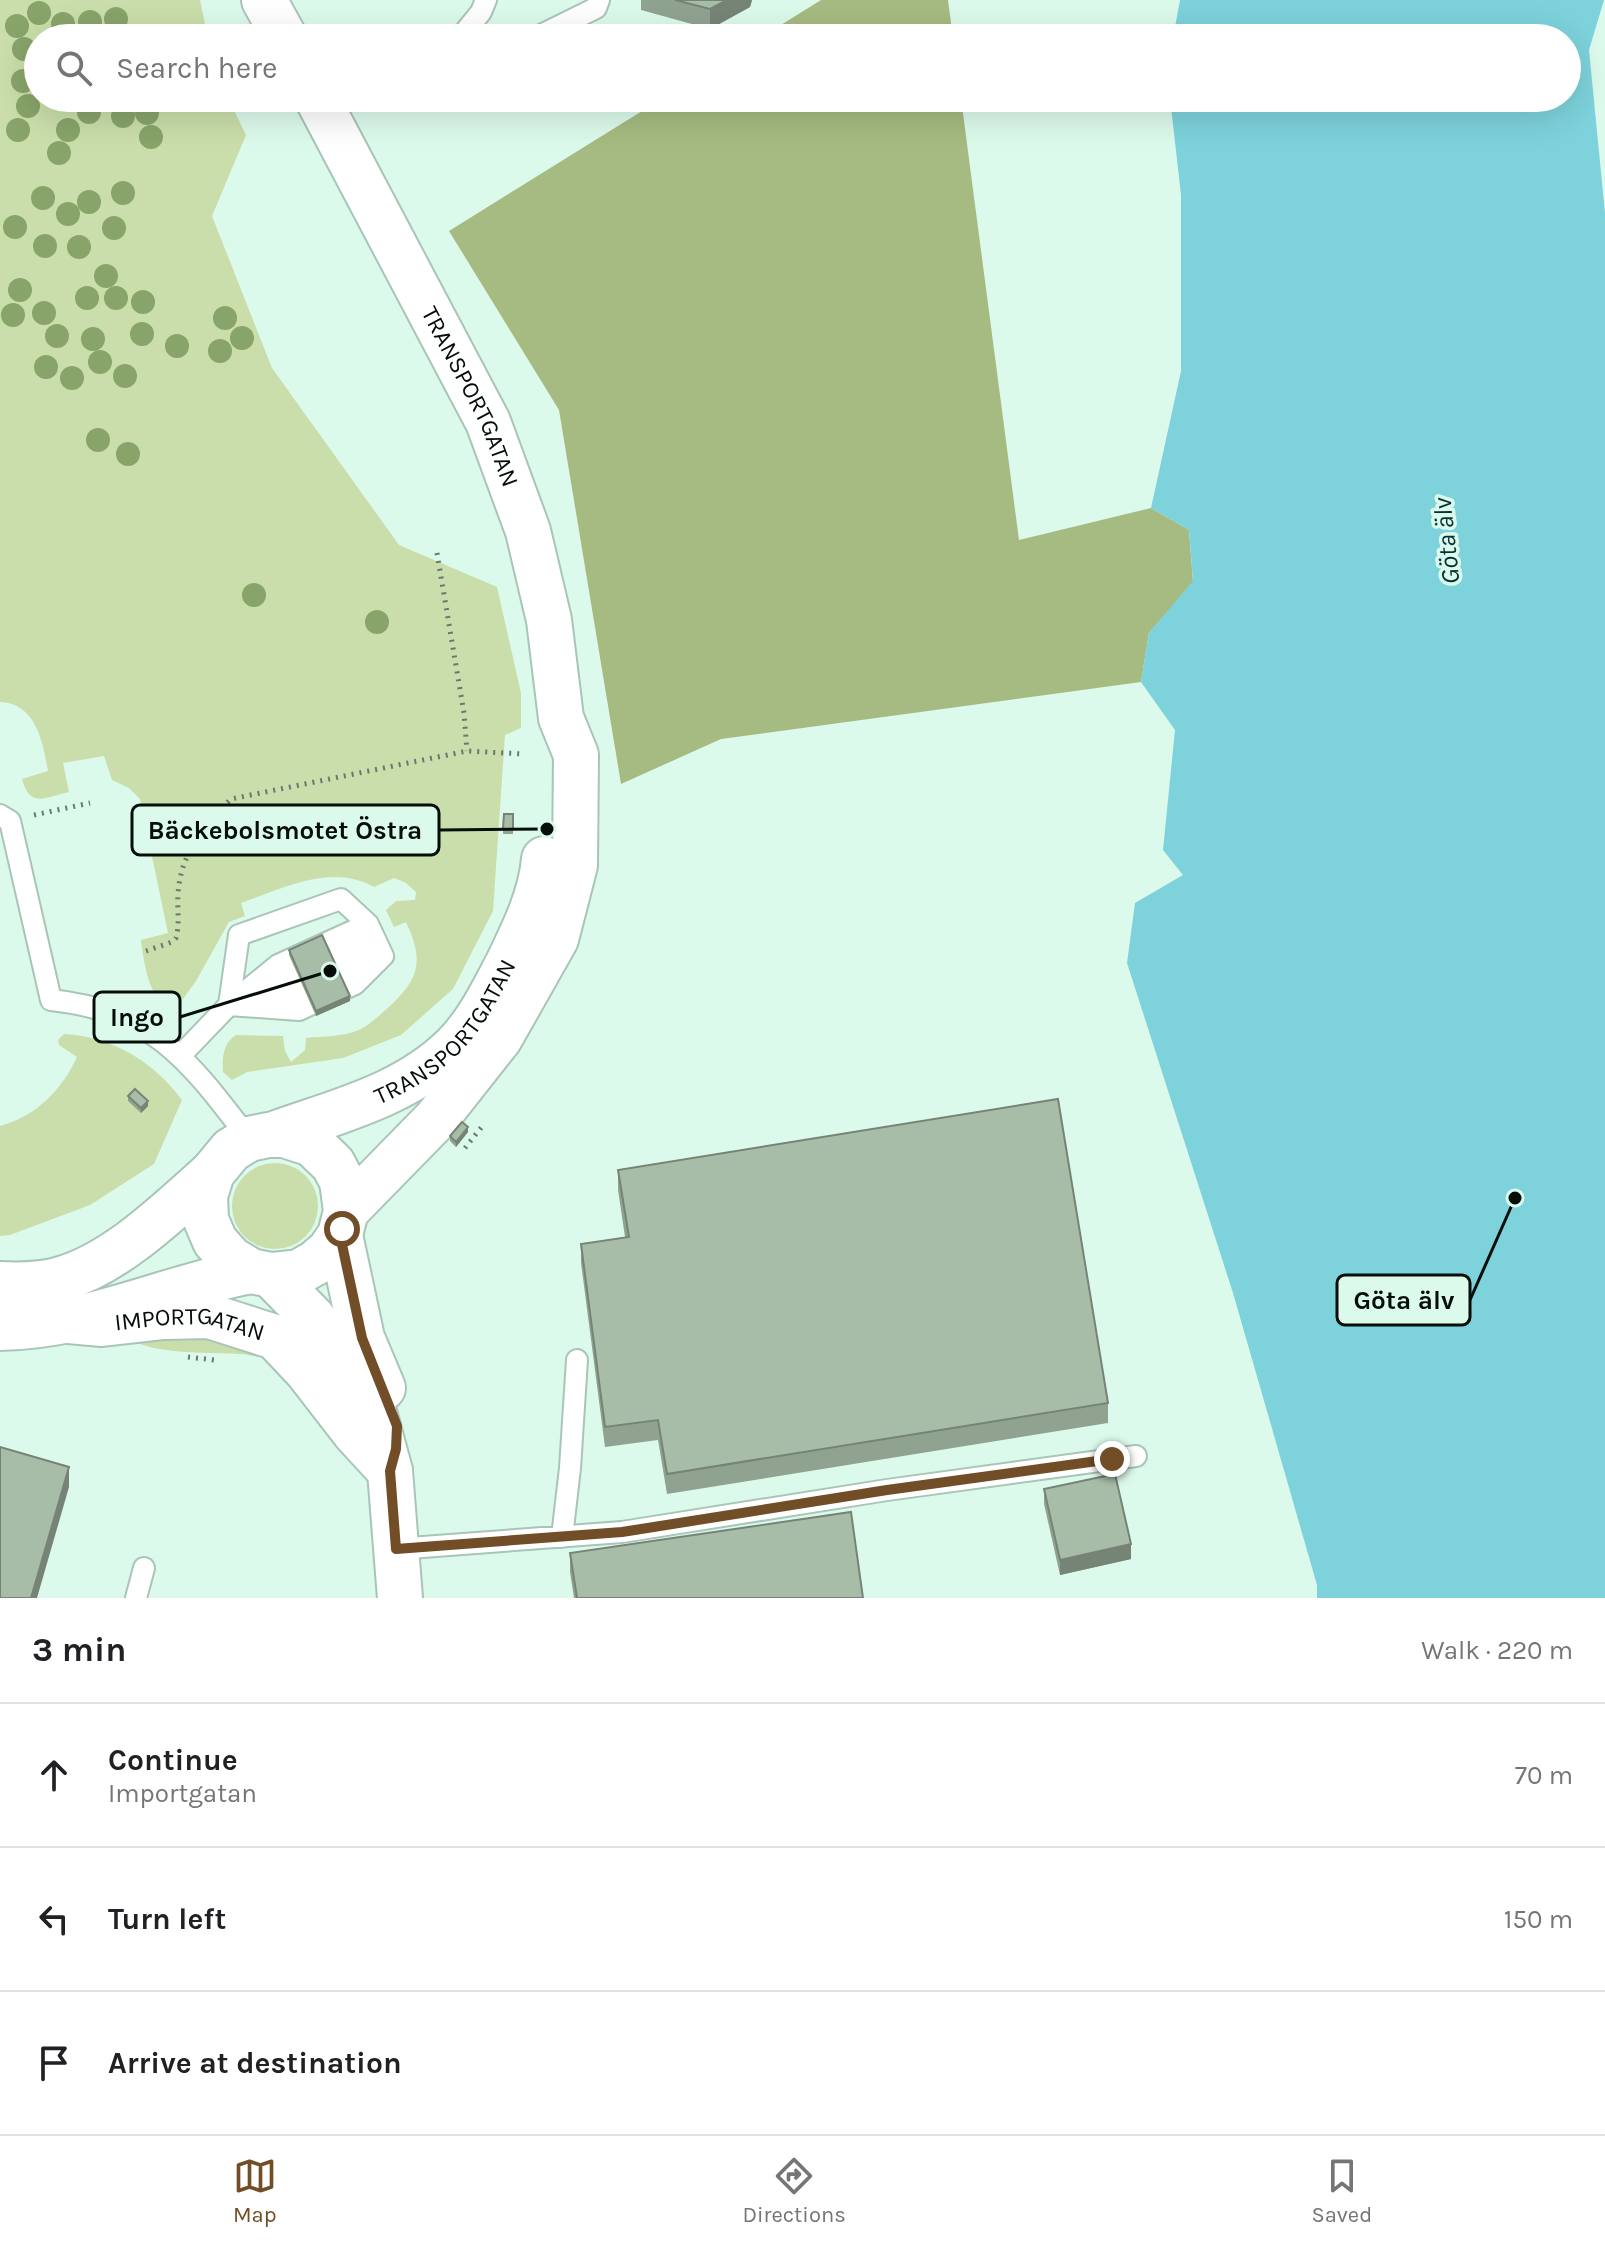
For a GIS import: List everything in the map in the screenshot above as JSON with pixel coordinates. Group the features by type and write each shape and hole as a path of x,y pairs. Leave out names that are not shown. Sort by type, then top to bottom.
{"street":[{"path":"264,0 277,24"},
{"name":"TRANSPORTGATAN","path":"0,1328 36,1327 69,1321 212,1278 261,1273 290,1274 323,1258 343,1223 436,1119 500,1038 556,939 575,865 576,755 561,718 549,620 528,531 488,422 332,112"},
{"name":"TRANSPORTGATAN","path":"0,1284 32,1285 87,1270 137,1237 212,1173 225,1155 262,1137 375,1100 421,1074 457,1044 489,998 527,925 544,868 553,756 561,718"},
{"path":"262,1137 303,1140 327,1157 342,1181 343,1223 362,1338 397,1426 396,1449 390,1471"},
{"path":"212,1173 205,1208 210,1231 222,1251 261,1273 313,1318 371,1401 390,1471 400,1598"},
{"name":"IMPORTGATAN","path":"69,1321 102,1324 209,1316 275,1337 390,1471"}],"lane":[{"path":"471,24 486,0"},
{"path":"563,24 596,8 599,0"},
{"path":"5,818 51,1000 81,1003 148,1029 180,1056 215,1094 262,1137"},
{"path":"229,1005 239,935 341,899 376,940"},
{"path":"180,1056 229,1005 376,940"},
{"path":"229,1005 299,1010 355,984 376,940"},
{"path":"562,1537 577,1360"},
{"path":"396,1549 622,1532 887,1490 1136,1456"},
{"path":"136,1598 144,1568"}],"path":[{"path":"437,553 464,713 467,751"},
{"path":"146,951 176,938 178,894 188,854 215,814 231,799 467,751 524,754"},
{"path":"5,818 90,803"},
{"path":"180,1357 225,1361"}],"green space":[{"path":"0,0 200,0 205,24 24,24 24,112 235,112 246,135 212,216 272,368 399,545 497,587 521,693 521,728 505,735 493,911 453,989 401,1035 343,1058 247,1072 232,1080 223,1072 223,1061 228,1042 236,1035 283,1036 285,1051 291,1062 305,1050 306,1038 355,1032 377,1018 401,995 413,976 417,957 406,922 394,927 386,910 396,901 415,900 416,892 394,878 374,887 358,880 324,878 291,885 241,903 245,916 229,922 196,981 180,1003 169,1009 152,988 142,949 141,940 168,933 140,799 129,788 112,780 104,756 63,763 69,792 34,798 22,779 48,771 40,737 36,726 22,709 0,702"},
{"path":"821,0 948,0 951,24 782,24"},
{"path":"640,112 963,112 1019,540 1151,508 1189,530 1193,582 1149,633 1141,682 721,739 621,784 559,410 449,231"},
{"path":"64,1034 99,1040 130,1054 158,1074 182,1100 154,1164 90,1205 0,1236 0,1126 36,1109 64,1080 77,1057 59,1045 58,1040"},
{"path":"267,1163 283,1163 306,1175 315,1189 318,1206 315,1223 306,1237 283,1249 267,1249 251,1242 239,1230 232,1214 232,1198 239,1182 251,1170"},
{"path":"189,1328 266,1357 152,1348 133,1339"}],"water":[{"path":"1180,0 1604,0 1589,50 1605,213 1605,1598 1317,1598 1317,1585 1233,1293 1127,963 1135,903 1183,875 1163,850 1175,730 1141,682 1149,633 1193,581 1189,530 1151,508 1181,371 1181,195 1172,112 1581,112 1581,24 1176,24"}],"building":[{"path":"675,0 727,0 710,9"},
{"path":"504,814 513,814 513,829 503,829"},
{"path":"322,935 350,996 316,1011 289,950"},
{"path":"135,1089 148,1101 141,1108 128,1096"},
{"path":"1058,1099 1108,1403 667,1474 658,1420 605,1427 581,1244 629,1237 618,1170"},
{"path":"462,1122 468,1127 456,1142 450,1136"},
{"path":"0,1447 69,1467 31,1598 0,1598"},
{"path":"1115,1474 1131,1544 1060,1560 1044,1489"},
{"path":"851,1512 863,1598 577,1598 570,1553"}],"place":[{"name":"Bäckebolsmotet Östra","path":"547,829"},
{"name":"Ingo","path":"330,971"},
{"name":"Göta älv","path":"1515,1198"}],"route":[{"path":"342,1229 340,1235 362,1338 397,1426 396,1449 390,1471 396,1549 622,1532 1039,1467 1112,1459"}]}
